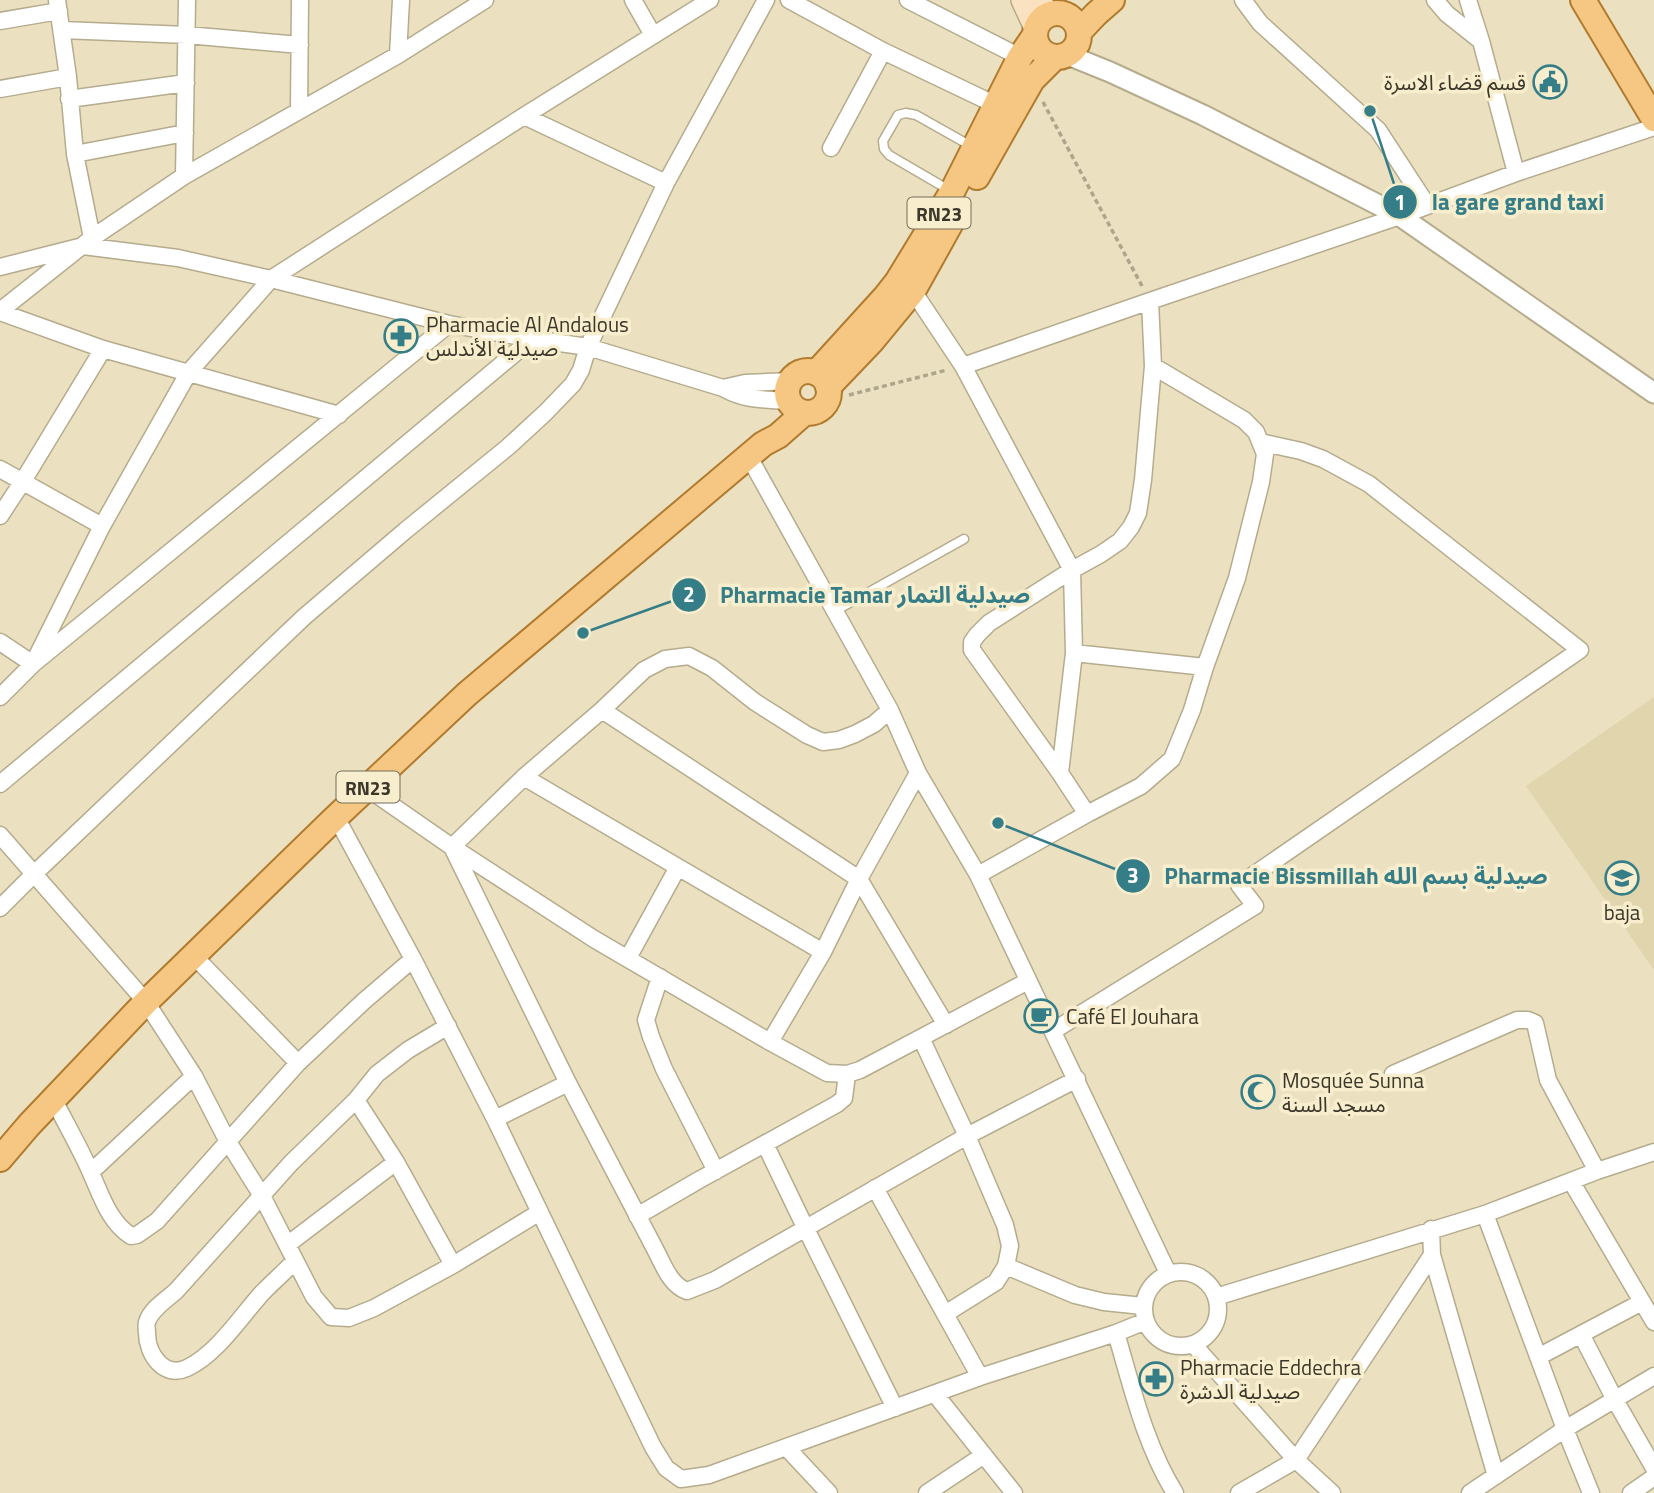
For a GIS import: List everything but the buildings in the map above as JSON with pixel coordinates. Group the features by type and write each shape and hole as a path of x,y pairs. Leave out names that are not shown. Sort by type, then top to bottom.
{"main road":[{"path":"1023,0 1050,15 1074,20 1070,46 1043,52 1036,42 1050,15"},
{"name":"RN23","path":"823,387 871,342 913,291 1032,80 1070,46 1096,14 1112,0"},
{"path":"1583,0 1654,119"},
{"name":"RN23","path":"793,400 817,411 823,387 864,321 897,282 952,191 1020,57 1050,15"},
{"name":"RN23","path":"0,1159 29,1125 193,955 467,694 756,451 771,426 793,400 799,373 810,372 823,387"}],"street":[{"path":"184,176 187,0"},
{"path":"299,110 300,0"},
{"path":"398,55 401,0"},
{"path":"0,311 88,242 184,176 398,55 485,0"},
{"path":"633,0 653,35"},
{"path":"0,908 304,617 508,447 573,384 666,183 766,0"},
{"path":"789,0 883,51 996,105"},
{"path":"908,0 1020,57"},
{"path":"1243,0 1260,23 1378,130 1427,205"},
{"path":"1435,0 1447,14 1481,41"},
{"path":"1468,0 1516,173"},
{"path":"33,664 102,526 189,372 271,279 706,1"},
{"path":"0,21 58,5 88,242"},
{"path":"62,30 187,35 300,45"},
{"path":"1070,46 1110,72 1400,216 1654,393"},
{"path":"831,148 883,51"},
{"path":"0,89 68,77"},
{"path":"69,99 186,82"},
{"path":"524,116 666,183"},
{"path":"963,366 1654,127"},
{"path":"75,154 185,133"},
{"path":"0,267 88,242 178,258 271,279 449,324 588,347 723,388 745,383 793,400"},
{"path":"913,291 963,366 1072,570 1074,653 1060,773"},
{"path":"1087,814 977,658 972,650 972,642 989,623 1101,554 1120,541 1132,527 1138,513 1143,480 1153,366 1150,301"},
{"path":"0,311 103,349 339,415"},
{"path":"0,697 33,664 449,324"},
{"path":"0,785 532,339"},
{"path":"0,516 103,349"},
{"path":"978,875 1141,786 1172,759 1192,710 1237,578 1261,482 1265,454 1256,432 1244,419 1153,366"},
{"path":"1053,1031 1255,906 1239,885 1580,650 1369,484 1323,459 1260,442"},
{"path":"756,451 835,611 890,710 918,773 978,875 1168,1273"},
{"path":"0,469 102,526"},
{"path":"0,642 33,664"},
{"path":"1074,653 1205,667"},
{"path":"452,847 644,670 665,659 689,656 712,668 755,702 796,729 823,742 855,734 874,724 890,710"},
{"path":"602,710 859,879 946,1025"},
{"path":"770,1042 823,952 859,879 918,773"},
{"path":"524,778 823,952"},
{"path":"367,788 594,939 827,1073 846,1074 860,1070 1028,981"},
{"path":"336,817 495,1119 653,1447 666,1468 681,1479 709,1475 980,1377 1116,1333 1144,1313"},
{"path":"0,835 146,1002 194,1076 261,1196 294,1262 319,1304 331,1317 349,1318 374,1308 453,1265 540,1212"},
{"path":"452,847 637,1216 672,1280 687,1291 715,1280 967,1136 1077,1079"},
{"path":"628,958 678,867"},
{"path":"193,955 298,1063"},
{"path":"54,1100 119,1228 131,1236 137,1235 157,1221 298,1063 364,1000 413,959"},
{"path":"660,977 646,1020 664,1069 716,1171"},
{"path":"1393,1074 1517,1020 1535,1023 1548,1080 1597,1171"},
{"path":"294,1262 199,1362 184,1370 172,1372 153,1356 147,1339 147,1322 155,1310 176,1291 291,1163 356,1100 377,1074 392,1061 447,1026"},
{"path":"922,1038 1006,1224 1010,1246 1006,1266 996,1282 945,1314"},
{"path":"637,1216 837,1104 844,1098 846,1074"},
{"path":"91,1172 194,1076"},
{"path":"495,1119 568,1083"},
{"path":"356,1100 396,1162 453,1265"},
{"path":"765,1144 895,1408"},
{"path":"1216,1297 1485,1213 1654,1152"},
{"path":"287,1245 396,1162"},
{"path":"1571,1181 1654,1322"},
{"path":"876,1188 980,1377"},
{"path":"1485,1213 1564,1429 1591,1493"},
{"path":"1431,1229 1432,1255 1496,1476"},
{"path":"1239,1493 1296,1460 1432,1255"},
{"path":"1006,1266 1075,1295 1144,1313"},
{"path":"1183,1271 1197,1275 1209,1284 1216,1297 1218,1311 1214,1325 1206,1337 1193,1344 1179,1346 1164,1342 1153,1334 1144,1313 1147,1292 1156,1280 1168,1273 1183,1271"},
{"path":"1538,1357 1642,1302"},
{"path":"1116,1333 1152,1447 1175,1493"},
{"path":"1581,1334 1654,1468"},
{"path":"1193,1344 1296,1460 1332,1493"},
{"path":"1470,1493 1564,1429 1654,1376"},
{"path":"935,1394 1014,1493"},
{"path":"786,1447 829,1493"},
{"path":"927,1493 984,1455"},
{"path":"1631,1493 1654,1477"}],"lane":[{"path":"952,191 889,155 884,149 883,141 898,116 906,113 916,115 974,148"},
{"path":"835,611 964,538"}],"path":[{"path":"1032,80 1150,301"},
{"path":"823,387 963,366"}],"shaded area":[{"name":"baja","path":"1654,697 1654,970 1526,786"}],"place":[{"name":"قسم قضاء الاسرة","path":"1550,82"},
{"name":"la gare grand taxi","path":"1370,111"},
{"name":"Pharmacie Al Andalous صيدلية الأندلس","path":"401,336"},
{"name":"Pharmacie Tamar صيدلية التمار","path":"583,633"},
{"name":"Pharmacie Bissmillah صيدلية بسم الله","path":"998,823"},
{"name":"baja","path":"1622,878"},
{"name":"Café El Jouhara","path":"1041,1016"},
{"name":"Mosquée Sunna مسجد السنة","path":"1258,1092"},
{"name":"Pharmacie Eddechra صيدلية الدشرة","path":"1156,1379"}]}
